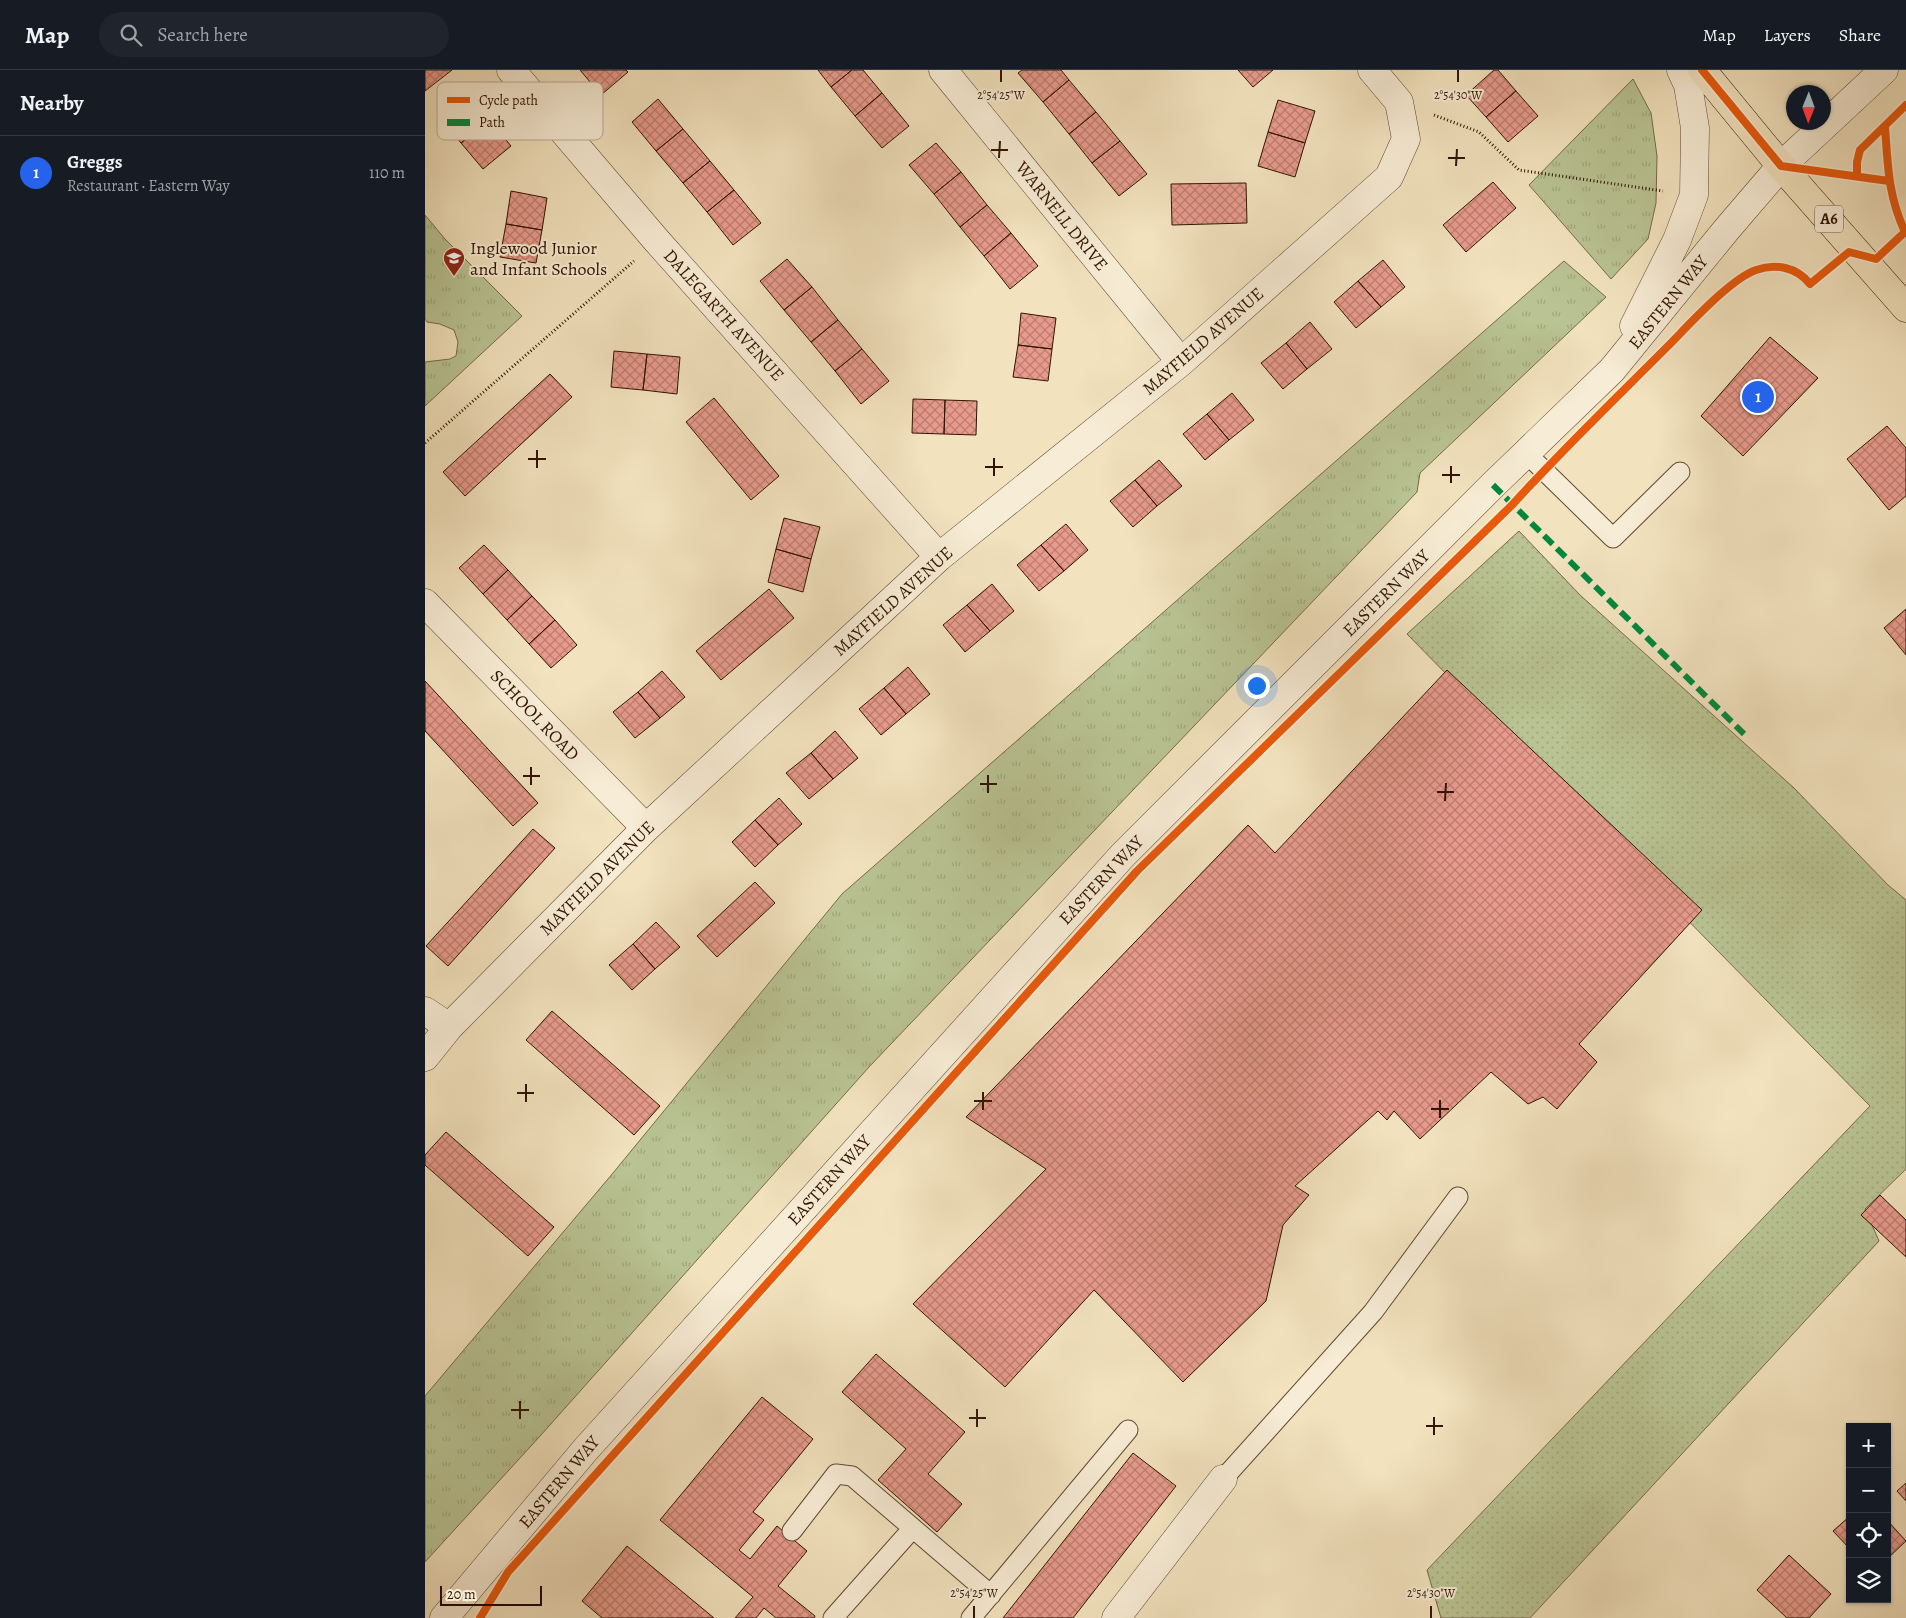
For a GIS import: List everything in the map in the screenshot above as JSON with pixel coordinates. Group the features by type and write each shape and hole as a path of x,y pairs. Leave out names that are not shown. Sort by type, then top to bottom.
{"main road":[{"name":"A6","path":"1702,70 1781,166 1906,308"}],"street":[{"name":"DALEGARTH AVENUE","path":"511,70 521,82"},
{"name":"WARNELL DRIVE","path":"943,70 1181,362"},
{"path":"1372,70 1399,102"},
{"path":"1612,370 1677,240 1694,195 1695,128 1688,85 1681,70"},
{"name":"EASTERN WAY","path":"444,1618 586,1449 1123,855 1526,453 1612,370 1781,166 1884,70"},
{"name":"MAYFIELD AVENUE","path":"425,1058 449,1027 646,828 939,558 1181,362 1389,176 1406,139 1399,102"},
{"name":"DALEGARTH AVENUE","path":"571,140 657,241 939,558"},
{"name":"SCHOOL ROAD","path":"425,603 646,828"},
{"path":"425,1011 449,1027"},
{"path":"1116,1618 1223,1479"}],"lane":[{"path":"1526,453 1613,538 1680,472"},
{"path":"1223,1479 1373,1312 1458,1197"},
{"path":"971,1618 1128,1430"},
{"path":"792,1531 836,1474 852,1476 991,1595"},
{"path":"833,1618 913,1528"}],"path":[{"path":"1399,102 1479,132 1519,170 1694,195"},
{"path":"425,443 657,241"}],"green space":[{"path":"1633,79 1651,113 1657,156 1656,203 1648,239 1611,279 1529,185"},
{"name":"Inglewood Junior and Infant Schools","path":"425,215 445,239 522,316 425,406 425,362 450,359 456,356 458,342 454,330 440,324 427,322 425,319"},
{"path":"1564,261 1606,297 1420,473 1417,492 869,1067 541,1435 425,1562 425,1396 613,1173 842,894"},
{"path":"1519,531 1580,595 1794,788 1888,885 1906,900 1906,1169 1865,1209 1879,1241 1530,1618 1441,1618 1427,1570 1870,1106 1407,634"}],"building":[{"path":"425,70 452,70 425,91"},
{"path":"580,70 626,70 628,72 603,93 603,82 590,82"},
{"path":"818,70 852,70 831,87"},
{"path":"852,70 863,70 882,93 855,116 831,87"},
{"path":"1022,70 1061,70 1069,80 1043,102 1018,73"},
{"path":"1238,70 1273,70 1253,87"},
{"path":"1494,70 1498,70 1516,91 1486,117 1466,95"},
{"path":"1069,80 1096,112 1069,134 1043,102"},
{"path":"1516,91 1538,116 1508,142 1486,117"},
{"path":"882,93 909,126 882,148 855,116"},
{"path":"658,99 683,129 656,151 632,122"},
{"path":"1278,100 1315,111 1305,143 1268,132"},
{"path":"1096,112 1120,141 1092,163 1069,134"},
{"path":"683,129 710,161 683,183 656,151"},
{"path":"1268,132 1305,143 1295,177 1258,166"},
{"path":"465,140 506,140 511,146 483,169 461,143"},
{"path":"1120,141 1147,174 1119,196 1092,163"},
{"path":"936,143 961,172 934,194 909,165"},
{"path":"710,161 734,190 707,212 683,183"},
{"path":"961,172 987,205 960,227 934,194"},
{"path":"1493,182 1516,208 1466,252 1443,225"},
{"path":"1246,183 1247,223 1172,225 1171,184"},
{"path":"734,190 761,223 733,245 707,212"},
{"path":"511,191 547,198 542,230 506,224"},
{"path":"987,205 1011,233 984,256 960,227"},
{"path":"506,224 542,230 536,263 500,257"},
{"path":"1011,233 1038,266 1010,289 984,256"},
{"path":"787,259 812,287 784,310 760,281"},
{"path":"1383,260 1405,287 1381,307 1358,281"},
{"path":"1358,281 1381,307 1356,328 1334,302"},
{"path":"812,287 838,320 811,342 784,310"},
{"path":"1021,313 1056,318 1052,349 1018,345"},
{"path":"838,320 862,349 835,371 811,342"},
{"path":"1310,322 1332,349 1307,369 1286,343"},
{"path":"1770,337 1818,378 1743,456 1701,416"},
{"path":"1286,343 1307,369 1283,389 1261,363"},
{"path":"1018,345 1052,349 1048,381 1013,377"},
{"path":"862,349 889,381 861,404 835,371"},
{"path":"614,351 647,354 643,390 611,387"},
{"path":"647,354 680,357 677,394 643,390"},
{"path":"550,374 572,397 465,496 443,472"},
{"path":"1232,393 1254,420 1229,440 1207,414"},
{"path":"714,398 779,476 751,500 686,422"},
{"path":"913,399 945,400 944,434 912,433"},
{"path":"945,400 977,401 976,435 944,434"},
{"path":"1207,414 1229,440 1205,460 1183,434"},
{"path":"1887,426 1906,448 1906,496 1889,510 1847,459"},
{"path":"1159,460 1182,486 1157,506 1135,480"},
{"path":"1135,480 1157,506 1133,527 1110,501"},
{"path":"784,518 820,527 811,559 776,549"},
{"path":"1066,524 1088,550 1064,571 1041,545"},
{"path":"484,545 508,570 483,594 459,568"},
{"path":"1041,545 1064,571 1039,591 1017,565"},
{"path":"776,549 811,559 803,592 768,582"},
{"path":"508,570 532,596 507,620 483,594"},
{"path":"992,584 1014,611 990,631 967,605"},
{"path":"769,589 794,618 721,680 696,651"},
{"path":"532,596 555,620 529,644 507,620"},
{"path":"967,605 990,631 965,652 943,625"},
{"path":"1906,609 1906,655 1884,628"},
{"path":"555,620 577,645 551,668 529,644"},
{"path":"908,667 930,694 906,714 884,688"},
{"path":"1447,670 1702,910 1579,1044 1597,1062 1557,1109 1543,1097 1528,1104 1491,1072 1420,1139 1394,1111 1387,1120 1378,1111 1295,1186 1309,1195 1283,1225 1266,1301 1183,1382 1094,1290 1005,1387 913,1304 1046,1169 966,1117 1248,825 1275,853"},
{"path":"662,671 685,697 660,718 638,692"},
{"path":"425,681 538,803 513,826 425,731"},
{"path":"884,688 906,714 881,735 859,709"},
{"path":"638,692 660,718 635,738 613,712"},
{"path":"835,731 858,758 833,779 811,753"},
{"path":"811,753 833,779 809,799 786,773"},
{"path":"779,798 802,824 778,845 755,820"},
{"path":"755,820 778,845 755,867 732,842"},
{"path":"533,829 555,848 448,966 426,946"},
{"path":"755,882 775,903 717,957 697,936"},
{"path":"656,922 680,947 655,969 633,944"},
{"path":"633,944 655,969 632,990 609,965"},
{"path":"552,1011 660,1106 634,1135 526,1040"},
{"path":"446,1132 554,1227 528,1256 425,1165 425,1155"},
{"path":"1880,1195 1906,1220 1906,1257 1861,1215"},
{"path":"876,1354 965,1432 928,1474 962,1504 937,1532 878,1480 906,1449 842,1392"},
{"path":"762,1397 813,1439 753,1512 764,1520 739,1550 750,1559 777,1526 807,1551 778,1586 815,1616 814,1618 776,1618 764,1608 756,1618 735,1618 753,1597 660,1520"},
{"path":"1133,1453 1176,1486 1073,1618 1003,1618"},
{"path":"1906,1483 1906,1501 1897,1491"},
{"path":"1846,1520 1846,1545 1833,1531"},
{"path":"1891,1524 1906,1541 1891,1555"},
{"path":"627,1546 714,1618 602,1618 582,1601"},
{"path":"1789,1555 1831,1594 1809,1618 1787,1618 1757,1590"}],"marked path":[{"path":"1493,485 1744,734"}],"cycle path":[{"path":"1702,70 1781,166 1889,181"},
{"path":"1857,176 1857,162 1860,150 1906,105"},
{"path":"480,1618 508,1572 1137,871 1512,505 1709,304 1734,283 1746,275 1763,268 1778,267 1792,270 1805,278 1810,284 1849,252 1876,259 1905,232 1899,219 1892,193 1885,127"}],"place":[{"name":"Inglewood Junior and Infant Schools","path":"454,277"},
{"name":"Greggs","path":"1758,397"}]}
